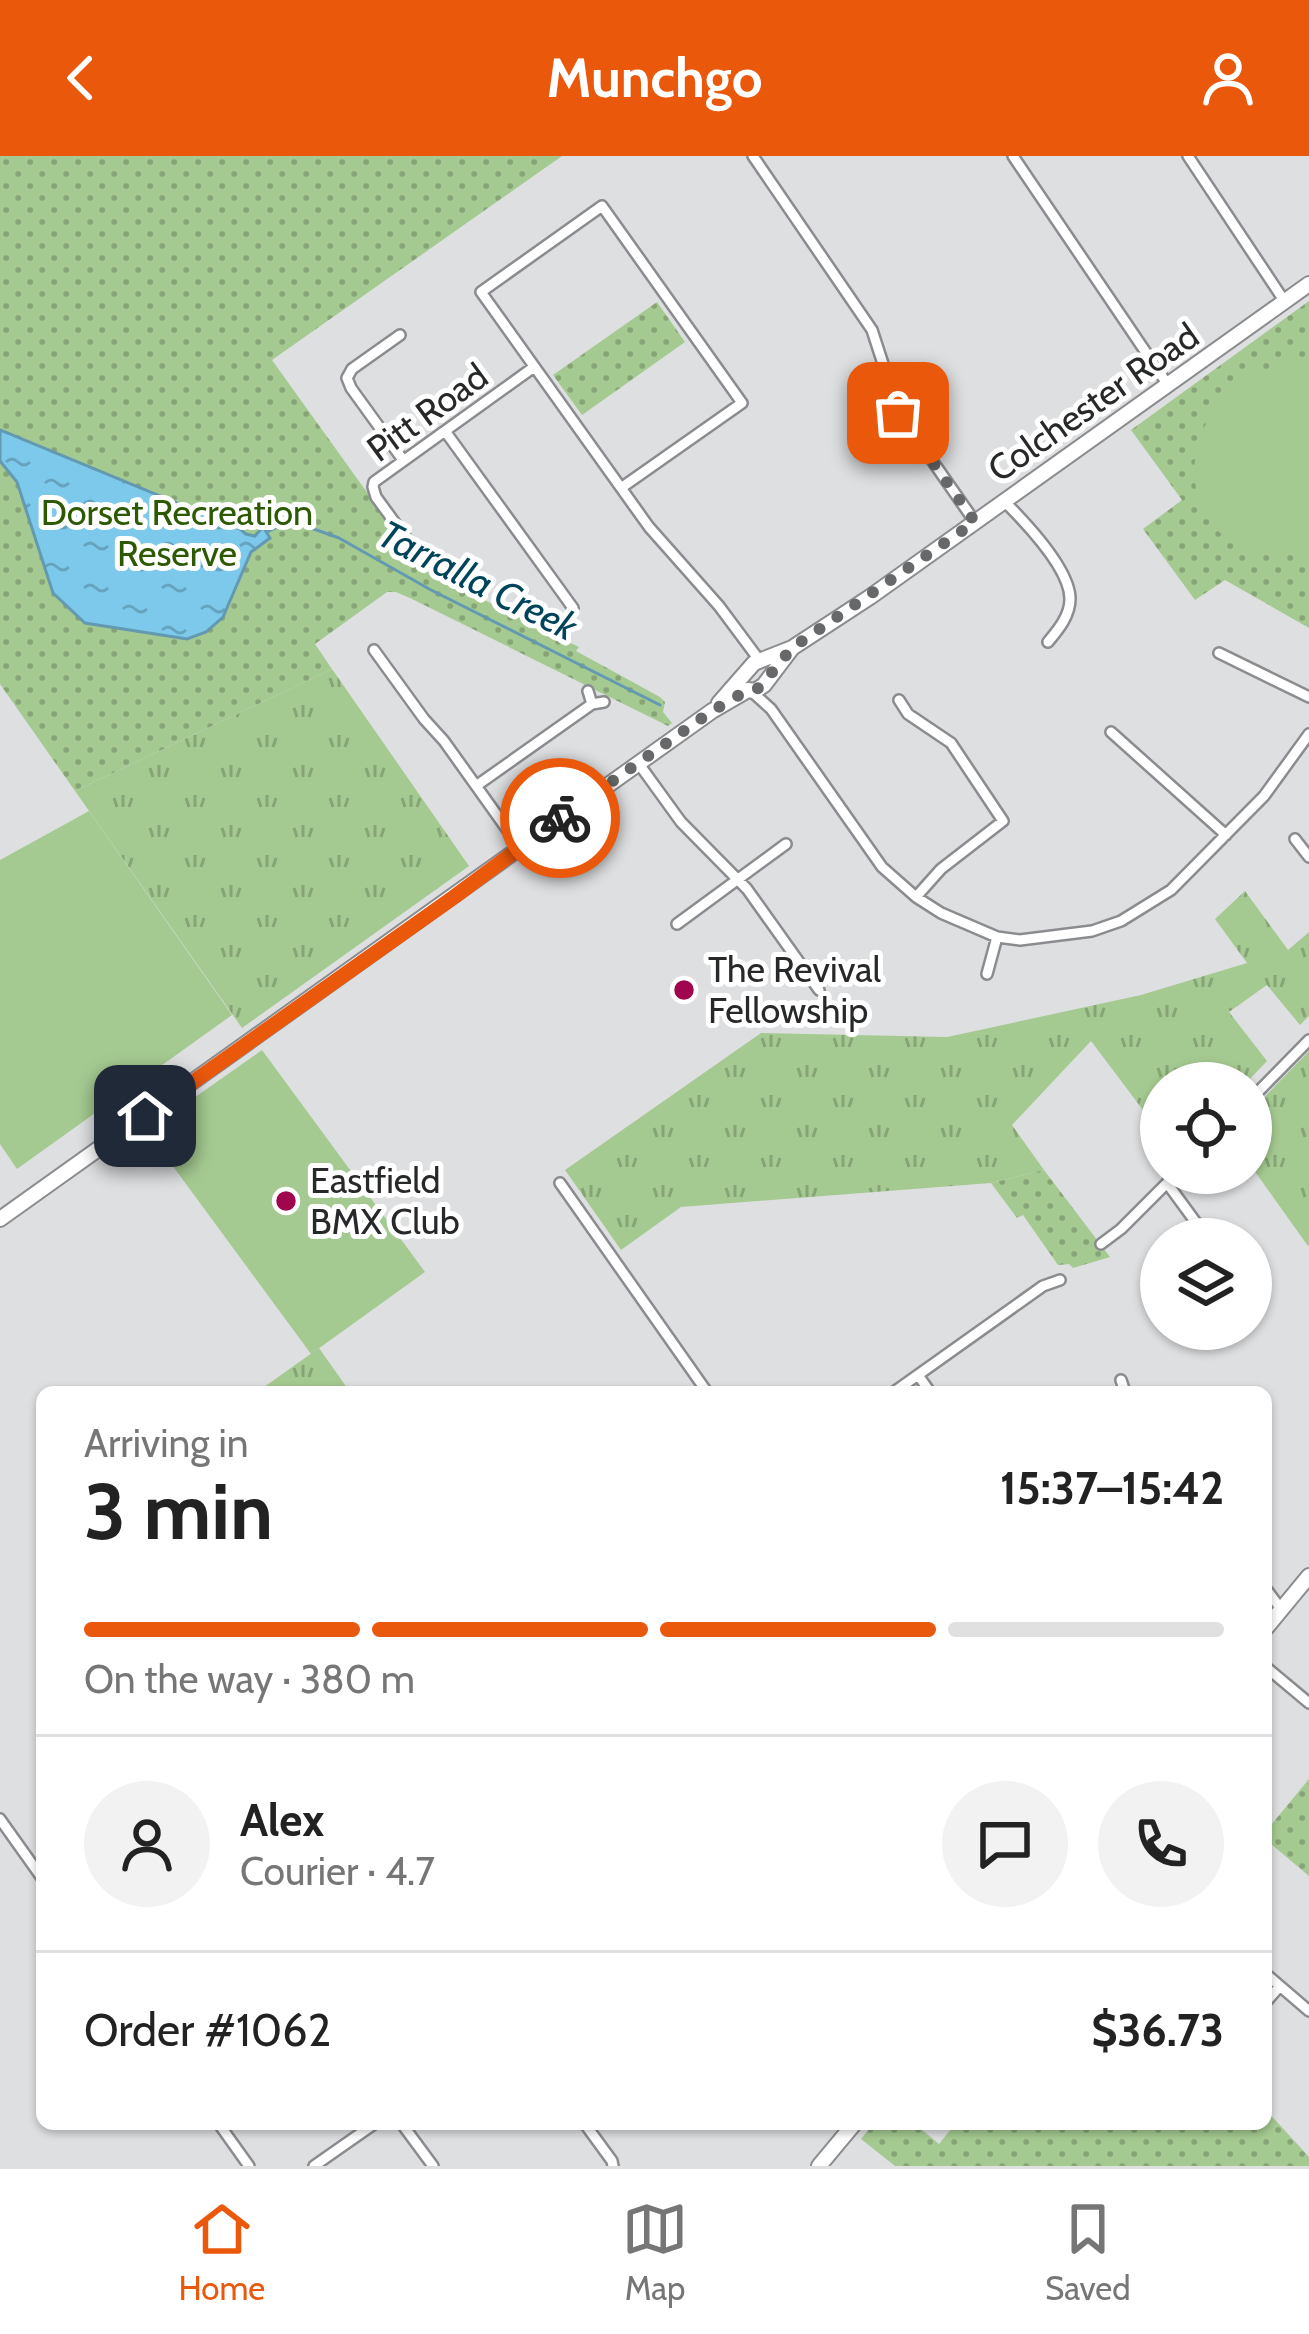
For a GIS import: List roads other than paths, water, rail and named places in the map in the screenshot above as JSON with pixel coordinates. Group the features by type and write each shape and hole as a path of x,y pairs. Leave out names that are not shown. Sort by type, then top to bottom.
{"main road":[{"name":"Colchester Road","path":"0,1219 639,764 792,648 1309,284"},
{"path":"1272,1621 1309,1576"},
{"path":"819,2166 849,2130"}],"street":[{"path":"753,156 872,330 898,413 975,522"},
{"path":"1013,156 1168,386"},
{"path":"1188,156 1285,302"},
{"path":"621,488 742,404 602,206 481,292 534,368 649,527 746,643 771,710 882,866 940,913 997,937 1019,940 1092,932 1121,921 1171,890 1264,796 1309,734"},
{"path":"400,335 352,369 347,378 403,460"},
{"name":"Pitt Road","path":"432,560 417,553 374,492 377,479 534,368"},
{"path":"445,431 572,608"},
{"path":"1004,501 1032,531 1069,587 1068,612 1048,643"},
{"path":"374,650 519,846"},
{"path":"1219,653 1309,697"},
{"path":"476,786 598,703 588,691"},
{"path":"899,700 908,714 951,743 1003,821"},
{"path":"1111,732 1226,836"},
{"path":"639,764 681,822 738,879 819,990"},
{"path":"916,897 941,869 1014,812"},
{"path":"1295,839 1309,856"},
{"path":"677,924 786,844"},
{"path":"987,974 997,937"},
{"path":"1272,1078 1309,1040"},
{"path":"560,1184 703,1386"},
{"path":"1101,1244 1156,1194"},
{"path":"902,1386 1043,1286 1060,1280"},
{"path":"918,1375 926,1386"},
{"path":"1121,1379 1123,1386"},
{"path":"1272,1597 1281,1610"},
{"path":"1272,1671 1309,1703"},
{"path":"0,1819 36,1870"},
{"path":"1272,1979 1309,2011"},
{"path":"1272,1995 1280,1986"},
{"path":"223,2130 249,2166"},
{"path":"314,2166 365,2130"},
{"path":"406,2130 433,2166"},
{"path":"589,2130 613,2166"}],"water":[{"path":"0,430 246,534 255,536 263,527 270,538 251,552 223,617 206,632 187,639 85,623 53,593 17,482 0,461"}],"waterway":[{"name":"Tarralla Creek","path":"267,532 297,523 339,538 431,590 660,705"}],"place":[{"name":"The Revival Fellowship","path":"684,990"},
{"name":"Eastfield BMX Club","path":"286,1201"}],"park label":[{"name":"Dorset Recreation Reserve","path":"177,532"}]}
